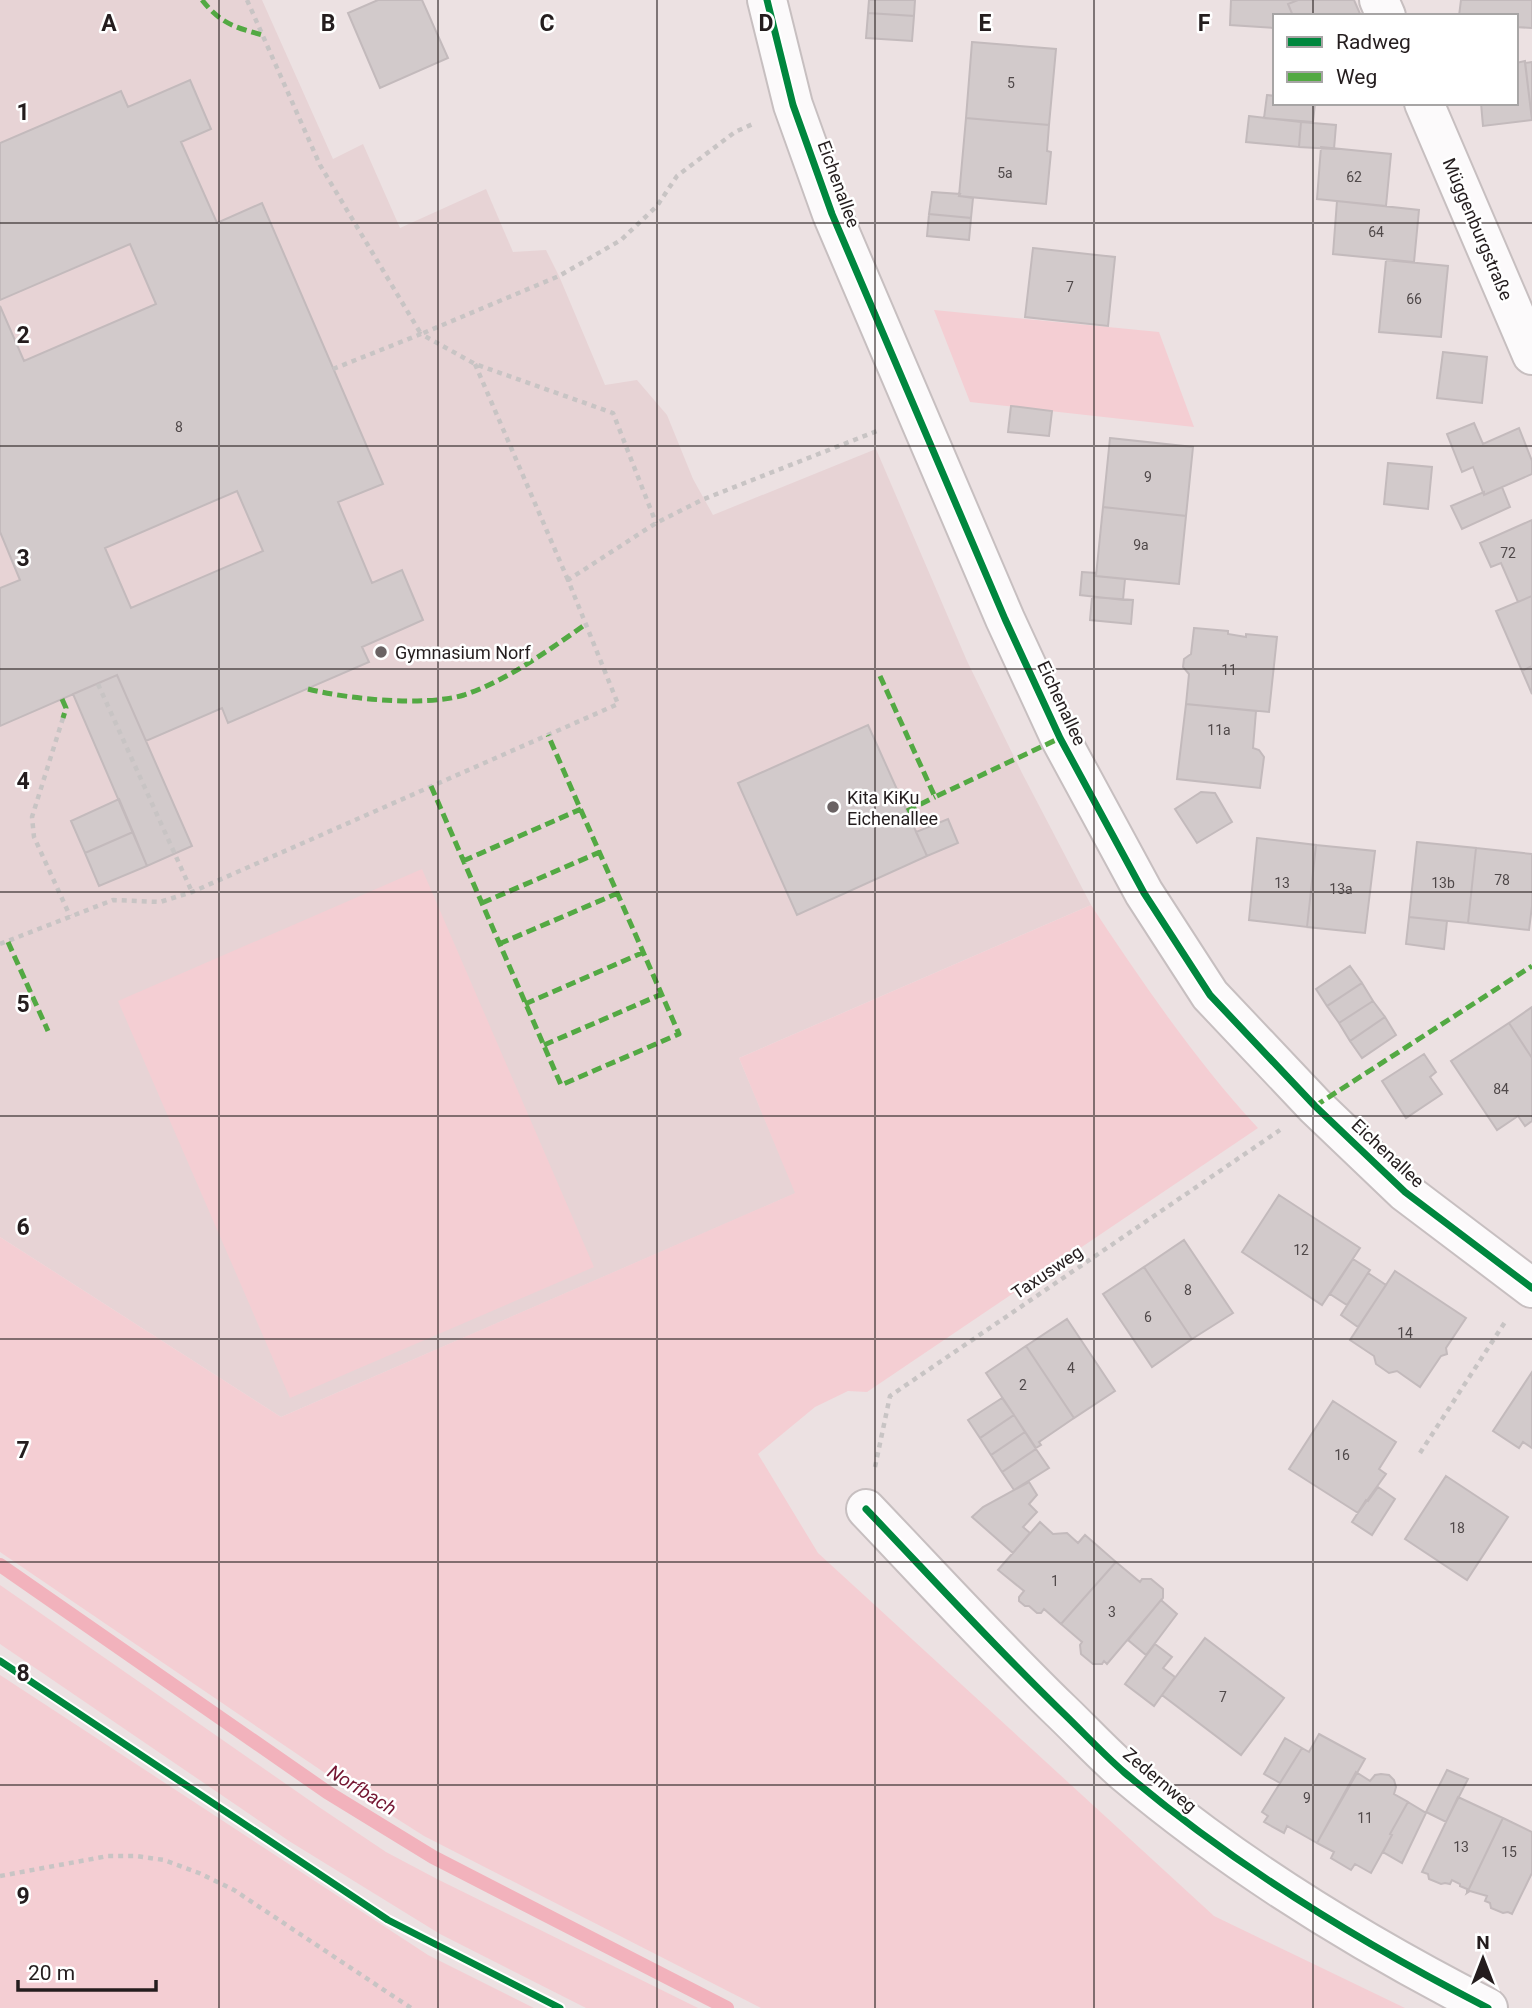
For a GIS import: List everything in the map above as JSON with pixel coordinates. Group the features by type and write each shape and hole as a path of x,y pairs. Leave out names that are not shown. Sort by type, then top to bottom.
{"street":[{"name":"Eichenallee","path":"767,0 793,105 832,214 916,415 1059,738 1144,893 1210,995 1315,1106 1405,1192 1530,1287"},
{"name":"Müggenburgstraße","path":"1425,105 1532,355"},
{"name":"Zedernweg","path":"866,1509 1037,1688 1123,1771 1186,1822 1287,1893 1352,1933 1488,2008"}],"path":[{"path":"247,0 320,165 421,334 475,364 613,413 656,523"},
{"path":"333,369 559,276 621,240 657,206 677,176 735,132 793,105"},
{"path":"0,944 113,900 160,902 192,892 618,704 475,364"},
{"path":"568,580 656,523 704,499 916,415"},
{"path":"97,684 192,892"},
{"path":"63,718 32,817 34,837 70,916"},
{"path":"1420,1453 1530,1287"},
{"path":"0,1876 108,1856 164,1860 234,1890 411,2008"}],"shaded area":[{"name":"Gymnasium Norf","path":"0,0 262,0 333,159 363,144 400,228 486,189 513,252 546,250 605,385 637,380 667,415 693,479 713,515 876,449 967,661 1091,905 739,1058 796,1193 281,1417 0,1237"},
{"path":"934,310 1159,332 1194,427 970,402"},
{"path":"422,869 594,1267 290,1398 118,1001"},
{"path":"1091,905 1191,1048 1258,1128 867,1392 848,1391 815,1407 758,1454 818,1553 1214,1916 1405,2008 761,2008 424,1836 325,1773 0,1552 0,1237 281,1417 795,1193 739,1058"},
{"path":"0,1585 386,1852 698,2008 586,2008 440,1934 289,1841 0,1644"},
{"path":"0,1675 428,1955 534,2008 0,2008"}],"building":[{"path":"378,0 422,0 448,58 380,88 348,13"},
{"path":"869,0 915,0 914,16 868,13"},
{"path":"1231,0 1298,0 1288,4 1292,14 1273,14 1273,28 1230,25"},
{"path":"1298,0 1354,0 1360,14 1292,14 1288,4"},
{"path":"1461,0 1532,0 1532,28 1518,27 1518,14 1459,14"},
{"path":"868,13 914,16 912,41 866,38"},
{"path":"972,42 1056,49 1049,125 966,118"},
{"path":"1525,61 1532,120 1483,126 1481,105 1518,105 1518,63"},
{"path":"1532,62 1532,120 1525,63"},
{"path":"190,80 211,129 181,142 217,223 262,203 383,484 338,502 372,583 402,570 423,620 362,647 369,662 228,723 222,708 146,741 117,675 0,726 0,588 20,580 0,532 0,306 24,361 156,304 130,244 0,300 0,143 121,91 128,107","holes":["237,491 263,551 131,608 105,548"]},
{"path":"1267,95 1273,96 1273,105 1315,105 1313,122 1264,118"},
{"path":"1249,116 1301,122 1299,147 1246,142"},
{"path":"966,118 1049,125 1047,151 1051,152 1046,204 959,196"},
{"path":"1301,122 1336,125 1334,149 1299,147"},
{"path":"1321,147 1391,154 1386,206 1317,199"},
{"path":"932,192 973,198 971,218 929,214"},
{"path":"1337,201 1419,210 1414,262 1333,254"},
{"path":"929,214 971,218 969,240 927,236"},
{"path":"1033,248 1115,257 1108,326 1025,317"},
{"path":"1386,260 1448,266 1441,337 1379,332"},
{"path":"1443,352 1487,357 1482,403 1437,398"},
{"path":"1011,406 1052,411 1049,436 1008,432"},
{"path":"1474,423 1483,444 1519,428 1532,461 1532,474 1484,495 1473,467 1462,472 1447,434"},
{"path":"1110,438 1193,447 1186,516 1103,507"},
{"path":"1388,463 1432,467 1428,509 1384,504"},
{"path":"1502,487 1510,507 1462,529 1451,506"},
{"path":"1103,507 1186,516 1179,584 1096,576"},
{"path":"1532,520 1532,596 1518,602 1501,563 1491,567 1480,543"},
{"path":"1082,572 1125,579 1123,600 1080,595"},
{"path":"1532,596 1532,666 1522,671 1496,611"},
{"path":"1092,597 1133,600 1131,624 1090,620"},
{"path":"1194,628 1228,631 1228,634 1246,637 1246,634 1277,637 1269,712 1186,704 1189,674 1183,667 1184,659 1191,654"},
{"path":"1532,666 1532,694 1522,671"},
{"path":"117,675 192,846 147,866 73,694"},
{"path":"1186,704 1256,711 1253,748 1259,750 1264,757 1260,788 1177,779"},
{"path":"868,725 927,856 797,915 738,783"},
{"path":"1201,792 1215,793 1232,822 1197,843 1175,809"},
{"path":"119,799 133,832 85,853 71,821"},
{"path":"948,819 958,843 927,856 916,832"},
{"path":"133,832 147,866 99,886 85,853"},
{"path":"1257,838 1316,845 1307,927 1249,920"},
{"path":"1417,842 1476,848 1468,923 1409,917"},
{"path":"1316,845 1375,851 1365,933 1307,927"},
{"path":"1476,848 1532,854 1529,930 1468,923"},
{"path":"1409,917 1447,921 1444,949 1406,944"},
{"path":"1350,966 1362,983 1327,1006 1316,989"},
{"path":"1362,983 1373,1001 1339,1023 1327,1006"},
{"path":"1373,1001 1385,1017 1350,1041 1339,1023"},
{"path":"1532,1007 1532,1058 1509,1023"},
{"path":"1385,1017 1396,1035 1362,1058 1350,1041"},
{"path":"1509,1023 1532,1058 1532,1121 1525,1126 1518,1116 1497,1130 1451,1061"},
{"path":"1424,1054 1436,1072 1430,1077 1442,1094 1406,1118 1382,1081"},
{"path":"1279,1195 1360,1248 1322,1305 1242,1252"},
{"path":"1184,1240 1233,1313 1192,1339 1144,1267"},
{"path":"1353,1259 1370,1270 1347,1305 1330,1294"},
{"path":"1144,1267 1192,1339 1152,1367 1103,1294"},
{"path":"1395,1271 1466,1318 1446,1348 1447,1354 1441,1356 1420,1387 1397,1371 1389,1373 1376,1364 1374,1356 1350,1340"},
{"path":"1368,1273 1386,1285 1358,1327 1341,1315"},
{"path":"1067,1319 1115,1391 1074,1418 1026,1346"},
{"path":"1026,1346 1074,1418 1039,1442 1041,1445 1036,1448 986,1373"},
{"path":"1532,1372 1532,1448 1523,1442 1519,1448 1493,1431"},
{"path":"1002,1398 1014,1415 980,1438 968,1420"},
{"path":"1333,1401 1396,1442 1379,1469 1386,1474 1358,1513 1289,1469"},
{"path":"1014,1415 1025,1432 991,1455 980,1438"},
{"path":"1025,1432 1036,1449 1002,1472 991,1455"},
{"path":"1036,1449 1049,1468 1014,1490 1002,1472"},
{"path":"1446,1476 1508,1517 1467,1580 1405,1539"},
{"path":"1029,1482 1037,1495 1029,1504 1037,1512 1023,1527 1030,1533 1013,1553 972,1517 983,1507"},
{"path":"1378,1487 1395,1499 1372,1535 1352,1522"},
{"path":"1040,1522 1053,1534 1067,1533 1078,1543 1085,1535 1116,1562 1061,1624 1044,1609 1037,1613 1019,1601 1024,1591 998,1570"},
{"path":"1116,1562 1140,1582 1142,1579 1151,1579 1163,1589 1163,1598 1107,1664 1104,1661 1102,1664 1093,1664 1081,1654 1082,1642 1061,1624"},
{"path":"1161,1600 1177,1614 1146,1655 1128,1640"},
{"path":"1205,1638 1284,1698 1241,1755 1162,1695"},
{"path":"1155,1644 1172,1657 1163,1668 1175,1677 1154,1706 1125,1684"},
{"path":"1319,1734 1365,1759 1317,1843 1287,1826 1284,1833 1264,1822 1268,1816 1262,1812 1302,1748 1309,1752"},
{"path":"1285,1738 1302,1748 1280,1783 1264,1774"},
{"path":"1447,1770 1468,1779 1446,1822 1426,1812"},
{"path":"1356,1772 1370,1781 1375,1775 1389,1775 1396,1787 1394,1794 1408,1802 1371,1873 1355,1864 1351,1870 1331,1858 1334,1852 1317,1843"},
{"path":"1458,1797 1503,1818 1467,1893 1467,1889 1452,1880 1450,1884 1441,1884 1429,1879 1428,1874 1422,1872"},
{"path":"1408,1802 1426,1813 1402,1863 1383,1852"},
{"path":"1503,1818 1532,1832 1532,1873 1512,1914 1491,1908 1490,1903 1485,1901 1487,1896 1470,1891 1467,1893"}],"waterway":[{"name":"Norfbach","path":"0,1565 327,1792 433,1857 727,2008"}],"marked path":[{"path":"202,0 229,23 262,35"},
{"path":"308,689 386,700 448,699 480,689 512,673 586,624"},
{"path":"880,676 935,797 1060,738"},
{"path":"62,699 66,708 63,718"},
{"path":"431,786 561,1085 679,1034 548,735"},
{"path":"907,811 935,797"},
{"path":"463,861 581,809"},
{"path":"482,903 600,852"},
{"path":"499,944 618,893"},
{"path":"8,942 48,1031"},
{"path":"525,1004 644,952"},
{"path":"1315,1106 1532,966"},
{"path":"544,1045 662,994"}],"cycle path":[{"path":"767,0 793,105 832,214 1005,619 1060,738 1144,893 1210,995 1315,1106 1405,1192 1532,1288"},
{"path":"866,1509 1035,1685 1117,1765 1167,1807 1299,1901 1392,1957 1488,2008"},
{"path":"0,1661 388,1920 560,2008"}],"place":[{"name":"Gymnasium Norf","path":"381,652"},
{"name":"Kita KiKu Eichenallee","path":"833,807"}]}
